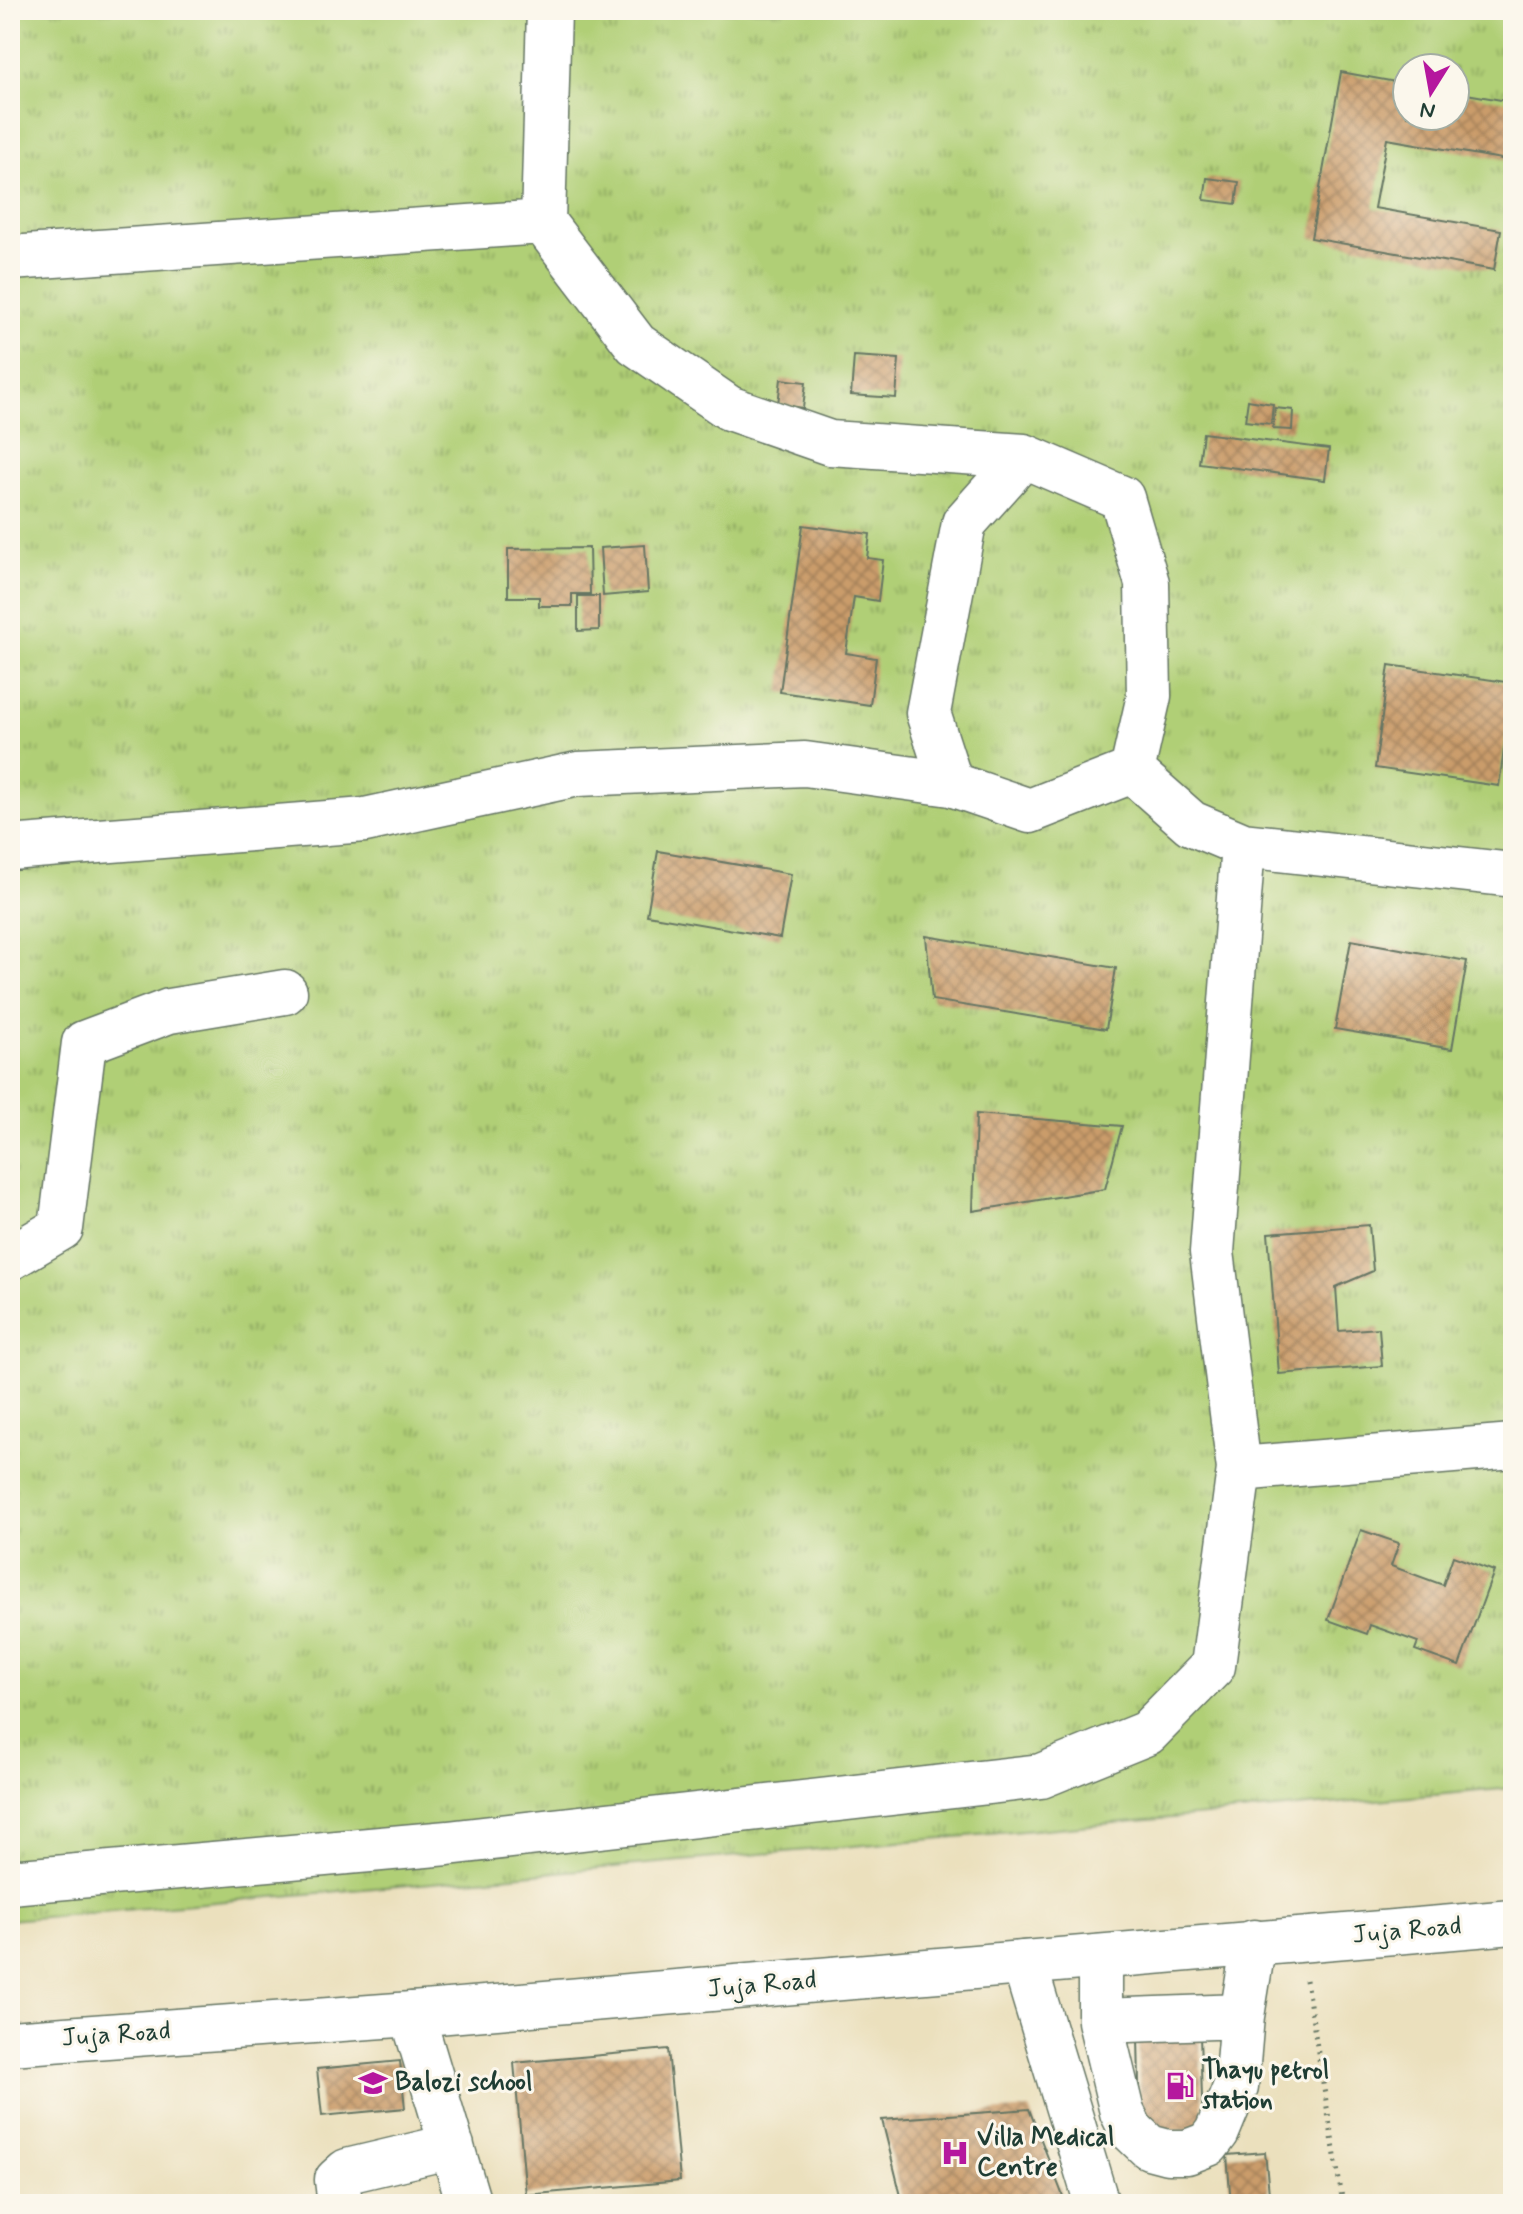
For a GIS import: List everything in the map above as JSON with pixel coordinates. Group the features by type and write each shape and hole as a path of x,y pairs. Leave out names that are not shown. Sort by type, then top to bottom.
{"street":[{"path":"549,10 543,222 636,344 729,408 830,443 1024,456 1122,498 1147,583 1149,696 1132,771"},
{"path":"10,258 543,222"},
{"path":"951,784 928,713 964,523 1024,456"},
{"path":"10,848 365,820 578,774 805,764 951,784 1030,811 1132,771"},
{"path":"1132,771 1191,823 1243,845 1513,875"},
{"path":"10,1882 448,1843 1041,1776 1147,1733 1213,1666 1239,1469 1212,1252 1243,845"},
{"path":"10,1258 61,1228 84,1043 169,1011 285,992"},
{"path":"1239,1469 1513,1446"},
{"name":"Juja Road","path":"10,2043 412,2014 1513,1922"},
{"path":"1100,1957 1100,2021 1122,2112 1131,2130 1149,2147 1168,2152 1187,2152 1208,2144 1226,2113 1236,2086 1242,2016 1254,1942"},
{"path":"1024,1963 1097,2204"},
{"path":"412,2014 469,2204"},
{"path":"1100,2021 1242,2016"},
{"path":"340,2204 337,2180 347,2171 452,2146"}],"path":[{"path":"1299,1940 1343,2204"}],"green space":[{"path":"10,10 1513,10 1513,1788 10,1920"}],"building":[{"path":"1341,72 1391,81 1391,132 1471,132 1471,95 1513,102 1513,161 1387,139 1374,208 1501,230 1494,270 1311,238"},
{"path":"1207,178 1239,182 1236,204 1204,200"},
{"path":"854,356 899,359 896,398 851,395"},
{"path":"781,379 806,382 803,408 778,404"},
{"path":"1248,400 1273,404 1271,424 1245,421"},
{"path":"1275,408 1293,410 1292,430 1273,429"},
{"path":"1203,433 1329,449 1325,480 1199,463"},
{"path":"803,525 870,534 867,558 883,560 878,601 854,597 846,653 876,658 870,705 780,692"},
{"path":"645,545 648,592 603,596 600,548"},
{"path":"589,548 590,594 572,594 572,606 539,606 539,597 508,597 508,549"},
{"path":"578,596 599,596 599,630 578,631"},
{"path":"1389,665 1513,683 1499,786 1375,768"},
{"path":"658,851 791,874 780,938 647,915"},
{"path":"926,936 1116,968 1106,1029 932,1000"},
{"path":"1351,940 1467,961 1452,1049 1335,1029"},
{"path":"976,1114 1122,1126 1105,1189 973,1211"},
{"path":"1369,1225 1373,1271 1336,1287 1339,1331 1379,1328 1382,1366 1279,1374 1268,1233"},
{"path":"1361,1530 1399,1543 1391,1566 1443,1585 1453,1556 1494,1571 1459,1666 1415,1650 1418,1642 1370,1625 1367,1634 1328,1620"},
{"path":"1200,2035 1203,2130 1140,2131 1138,2036"},
{"path":"668,2049 680,2181 526,2195 514,2063"},
{"path":"400,2061 405,2108 322,2116 317,2069"},
{"path":"1029,2109 1066,2204 903,2204 882,2120"},
{"path":"1265,2152 1270,2204 1231,2204 1227,2155"}],"place":[{"name":"Balozi school","path":"373,2083"},
{"name":"Thayu petrol station","path":"1180,2086"},
{"name":"Villa Medical Centre","path":"955,2153"}]}
